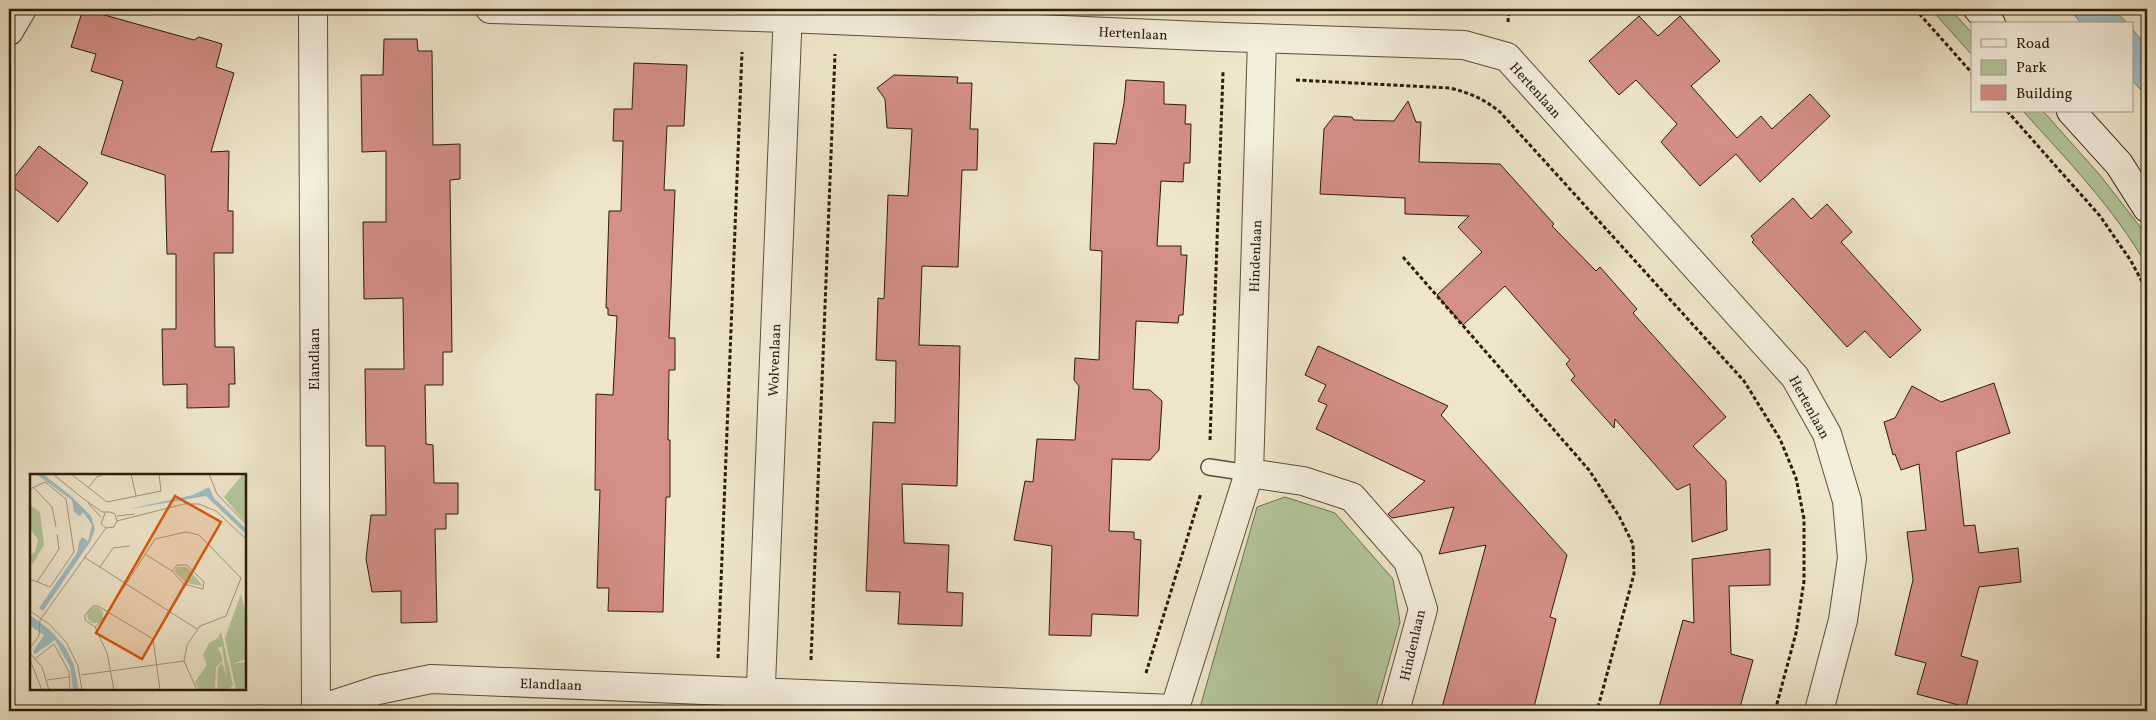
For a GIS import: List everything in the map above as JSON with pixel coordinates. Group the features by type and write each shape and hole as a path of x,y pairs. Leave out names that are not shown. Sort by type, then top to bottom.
{"street":[{"path":"9,31 22,9"},
{"name":"Elandlaan","path":"313,9 315,711 378,690 431,679 717,691 761,702"},
{"path":"490,9 744,17 788,14"},
{"path":"1978,9 1990,22"},
{"name":"Hertenlaan","path":"788,14 836,20 1262,39 1464,45 1507,57 1795,377 1827,434 1847,502 1852,558 1844,620 1819,711"},
{"name":"Wolvenlaan","path":"761,702 788,14"},
{"name":"Hindenlaan","path":"761,702 809,695 1174,710 1249,473 1262,39"},
{"path":"2072,112 2119,164 2147,208"},
{"name":"Hindenlaan","path":"1249,473 1303,480 1352,497 1408,561 1423,609 1395,711"}],"lane":[{"path":"1209,467 1249,473"}],"path":[{"path":"1915,9 1971,71"},
{"path":"717,691 744,17"},
{"path":"809,695 836,20"},
{"path":"1136,707 1209,467 1224,37"},
{"path":"1223,76 1260,75 1310,82 1450,88 1472,93 1487,101 1500,112 1744,381 1780,439 1796,478 1804,519 1804,581 1796,634 1775,711"},
{"path":"2008,112 2100,216 2131,261 2147,291"},
{"path":"1403,257 1589,470 1619,516 1632,544 1634,574 1597,711"}],"green space":[{"path":"1931,9 1950,9 1971,32 1971,54"},
{"path":"2024,112 2044,112 2099,174 2147,238 2147,266 2120,224 2073,166"},
{"path":"1285,497 1335,513 1393,579 1400,622 1375,711 1199,711 1257,507"}],"water":[{"path":"2069,9 2114,9 2126,22 2080,22"},
{"path":"2134,31 2147,46 2147,97 2134,82"}],"building":[{"path":"83,9 194,40 199,37 222,44 216,67 234,73 211,152 229,151 228,211 233,211 233,253 214,253 215,347 234,347 235,384 229,384 229,407 187,408 187,384 163,385 162,329 176,329 176,254 167,254 165,175 101,154 123,81 91,71 96,54 71,47"},
{"path":"1639,16 1658,36 1680,16 1720,61 1691,86 1737,138 1761,116 1772,129 1810,94 1830,116 1760,182 1736,154 1700,186 1661,142 1677,124 1636,80 1619,95 1589,61"},
{"path":"384,39 417,39 418,51 432,51 433,145 460,144 460,179 450,180 452,352 443,352 443,385 425,385 426,444 433,445 434,483 458,483 458,514 446,514 446,529 435,529 437,622 401,623 401,591 372,592 366,559 371,515 386,515 385,446 366,446 365,369 404,369 403,298 364,299 363,222 386,222 386,151 362,152 361,75 383,75"},
{"path":"634,63 687,65 684,126 667,126 664,190 675,190 669,338 675,338 675,370 669,370 668,440 670,440 670,497 666,497 663,612 608,611 609,588 597,588 600,490 595,490 596,394 613,395 617,316 608,315 608,308 606,308 609,211 621,211 623,141 613,141 614,109 632,109"},
{"path":"894,75 958,77 957,83 972,83 970,129 978,129 977,170 962,170 958,267 922,266 919,345 960,346 957,486 902,484 904,543 949,545 947,592 963,593 962,626 898,624 900,592 866,591 873,422 895,423 896,361 876,360 878,298 884,299 888,195 908,196 912,129 887,128 885,99 877,88"},
{"path":"1126,80 1164,82 1164,104 1186,105 1185,124 1191,124 1190,163 1184,163 1183,182 1161,181 1157,246 1181,246 1181,255 1187,255 1183,315 1179,315 1178,323 1136,321 1133,389 1150,390 1162,401 1159,450 1150,460 1112,459 1109,531 1134,532 1134,539 1141,540 1138,616 1092,614 1091,636 1049,635 1052,546 1014,540 1025,481 1033,482 1037,439 1075,440 1079,386 1074,380 1075,358 1099,360 1102,251 1090,250 1094,143 1116,144 1124,103"},
{"path":"1408,101 1416,122 1421,122 1419,162 1500,164 1554,224 1552,226 1596,271 1600,267 1637,309 1633,313 1726,417 1693,446 1726,481 1727,530 1692,542 1690,484 1677,490 1615,419 1614,428 1571,380 1575,376 1566,364 1570,360 1505,286 1463,325 1437,295 1482,252 1458,227 1469,216 1405,214 1405,198 1320,194 1324,129 1334,116 1352,117 1354,120 1394,121"},
{"path":"39,146 88,183 58,222 9,184"},
{"path":"1793,198 1811,219 1827,204 1852,232 1841,242 1921,330 1890,358 1865,331 1847,347 1752,242 1754,240 1751,236"},
{"path":"1318,346 1448,406 1441,415 1567,555 1550,617 1556,619 1533,711 1441,711 1486,545 1439,554 1454,507 1392,518 1388,514 1425,481 1316,429 1327,405 1318,401 1326,385 1305,375"},
{"path":"1994,383 2010,433 1956,452 1964,526 1975,525 1979,553 2018,548 2021,582 1979,587 1961,656 1978,661 1966,707 1917,694 1926,663 1895,655 1913,580 1907,532 1926,530 1919,464 1901,470 1895,454 1893,455 1884,422 1895,418 1912,386 1941,402"},
{"path":"1770,549 1770,585 1729,586 1731,654 1753,660 1739,711 1658,711 1683,620 1694,623 1692,559"}]}
